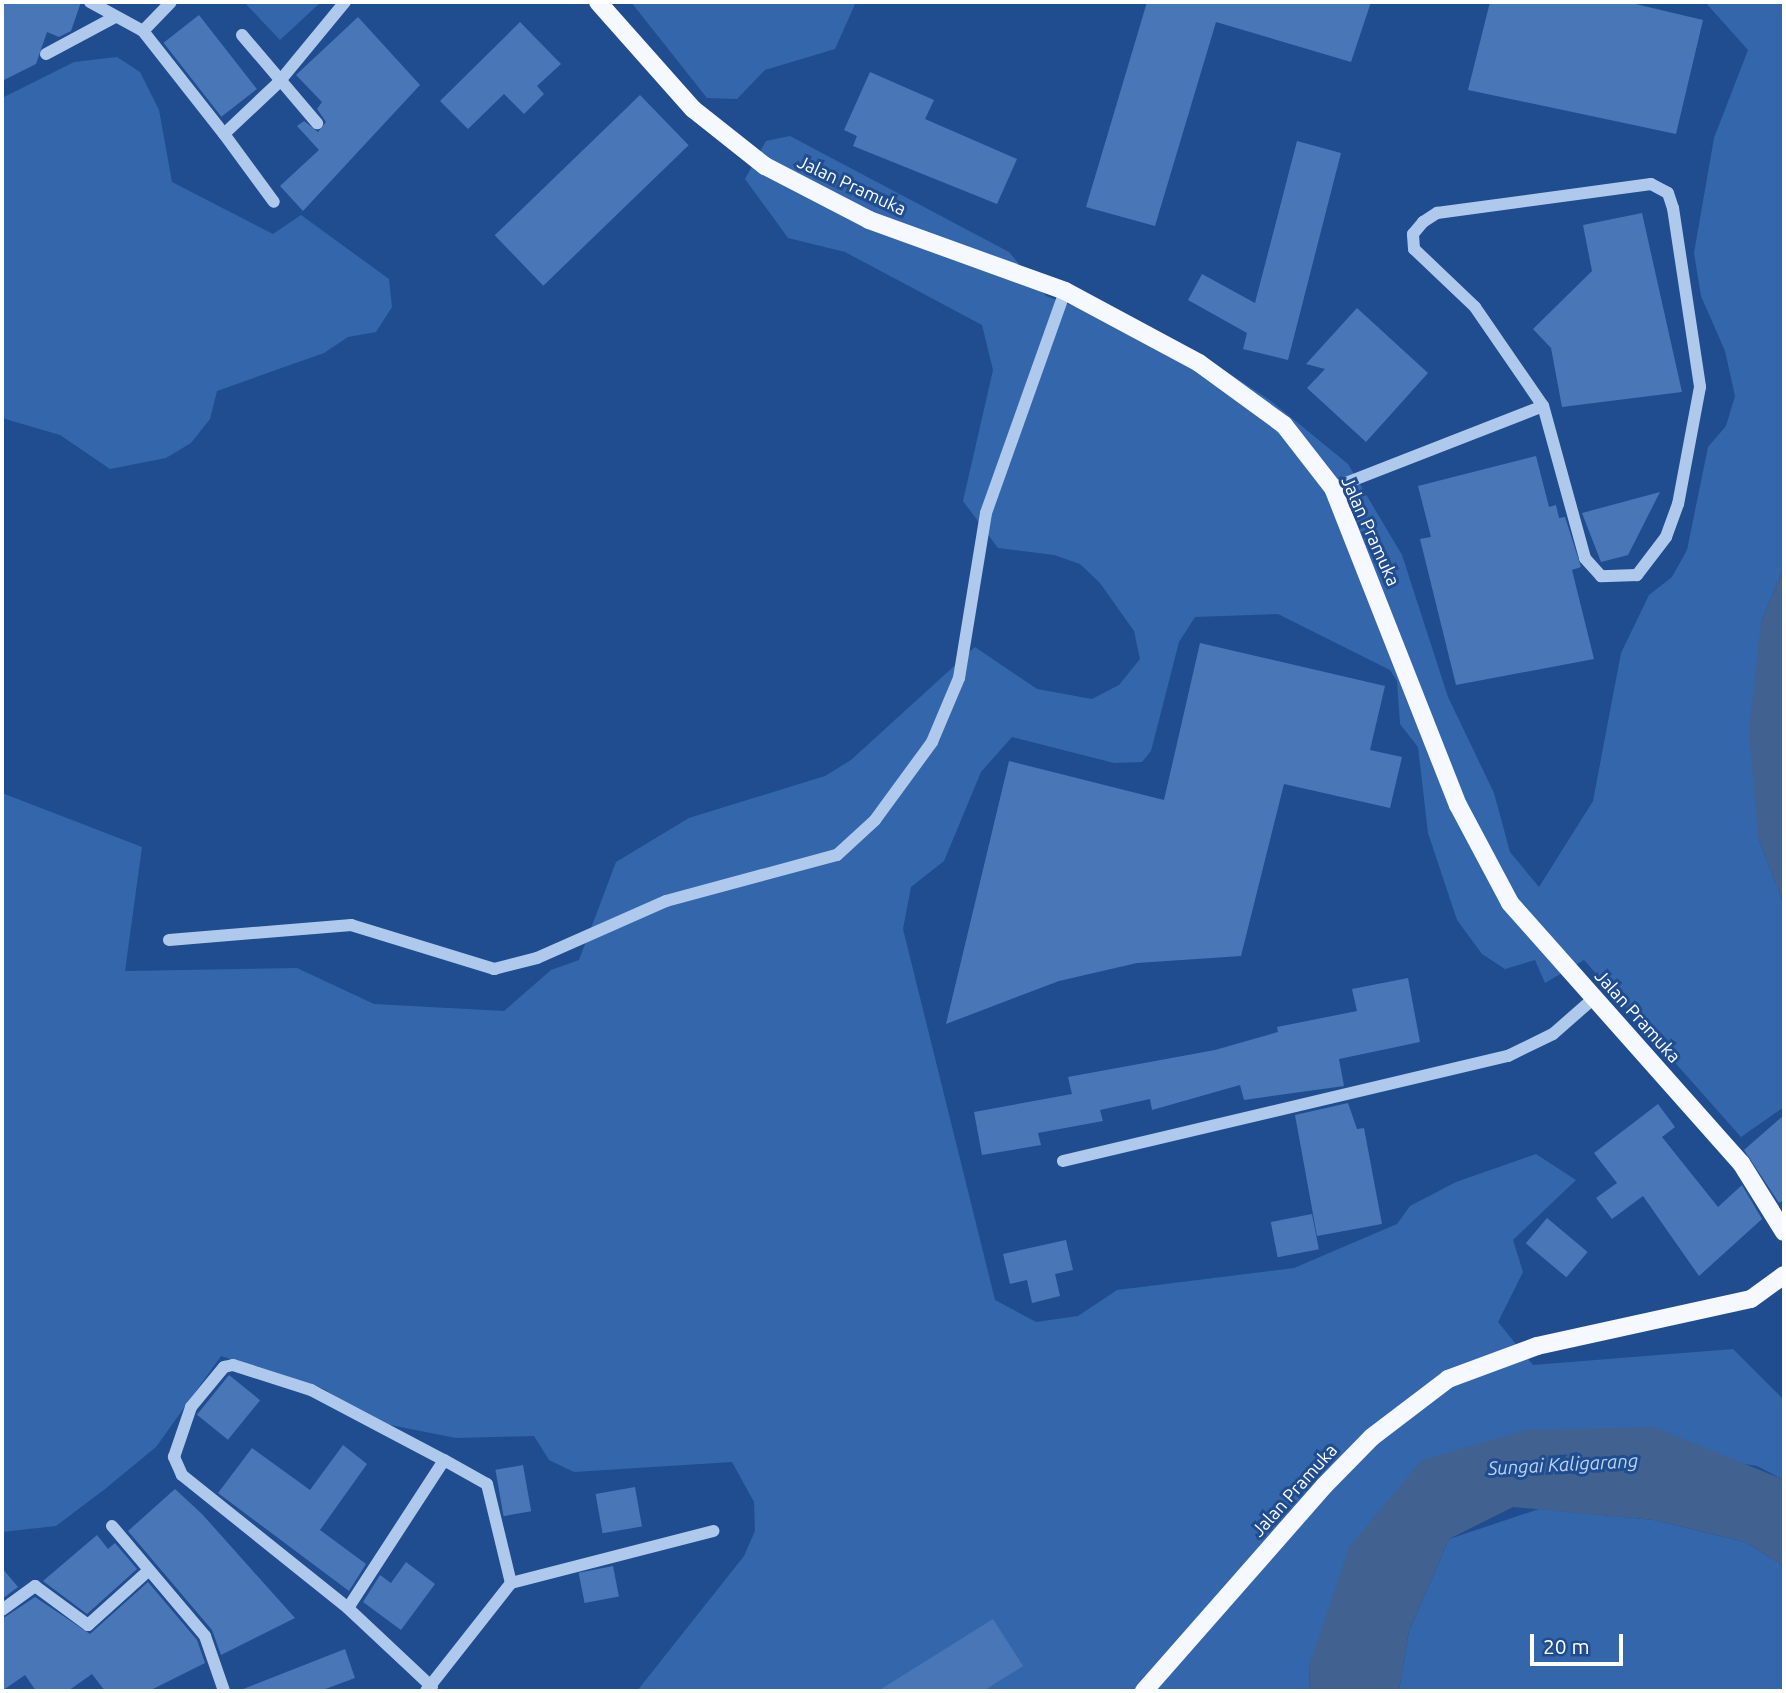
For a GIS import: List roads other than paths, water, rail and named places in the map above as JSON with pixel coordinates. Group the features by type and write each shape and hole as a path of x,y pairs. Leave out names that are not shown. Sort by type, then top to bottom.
{"main road":[{"name":"Jalan Pramuka","path":"598,2 693,109 765,166 869,220 1065,291 1220,378 1284,425 1333,488 1458,805 1510,903 1741,1163 1784,1232"},
{"name":"Jalan Pramuka","path":"1144,1691 1325,1485 1372,1437 1448,1379 1537,1346 1751,1299 1784,1275"}],"street":[{"path":"90,2 142,31 225,134 274,202"},
{"path":"142,31 171,2"},
{"path":"225,134 279,82 345,2"},
{"path":"46,54 115,17"},
{"path":"242,35 279,82 317,123"},
{"path":"1651,184 1668,193 1674,208 1700,387 1678,504 1666,537 1637,575 1601,576 1585,558 1544,406 1475,307 1415,249 1413,234 1437,213 1651,184"},
{"path":"169,940 351,925 494,969 537,958 666,901 837,855 875,820 932,742 959,678 986,513 1065,291"},
{"path":"1333,488 1544,406"},
{"path":"1063,1161 1508,1056 1553,1034 1594,998"},
{"path":"511,1583 487,1484 444,1460 311,1390 246,1366 224,1367 191,1407 177,1437 178,1471 348,1608 429,1689 511,1583 713,1531"},
{"path":"348,1608 444,1460"},
{"path":"112,1527 205,1636 224,1691"},
{"path":"2,1610 35,1586 88,1625 149,1570"}],"water":[{"path":"1784,566 1784,905 1758,837 1749,730 1761,623"},
{"name":"Sungai Kaligarang","path":"1654,1427 1784,1480 1784,1566 1745,1542 1654,1520 1513,1507 1449,1539 1409,1631 1399,1691 1309,1691 1310,1663 1349,1547 1422,1460 1527,1430"}]}
